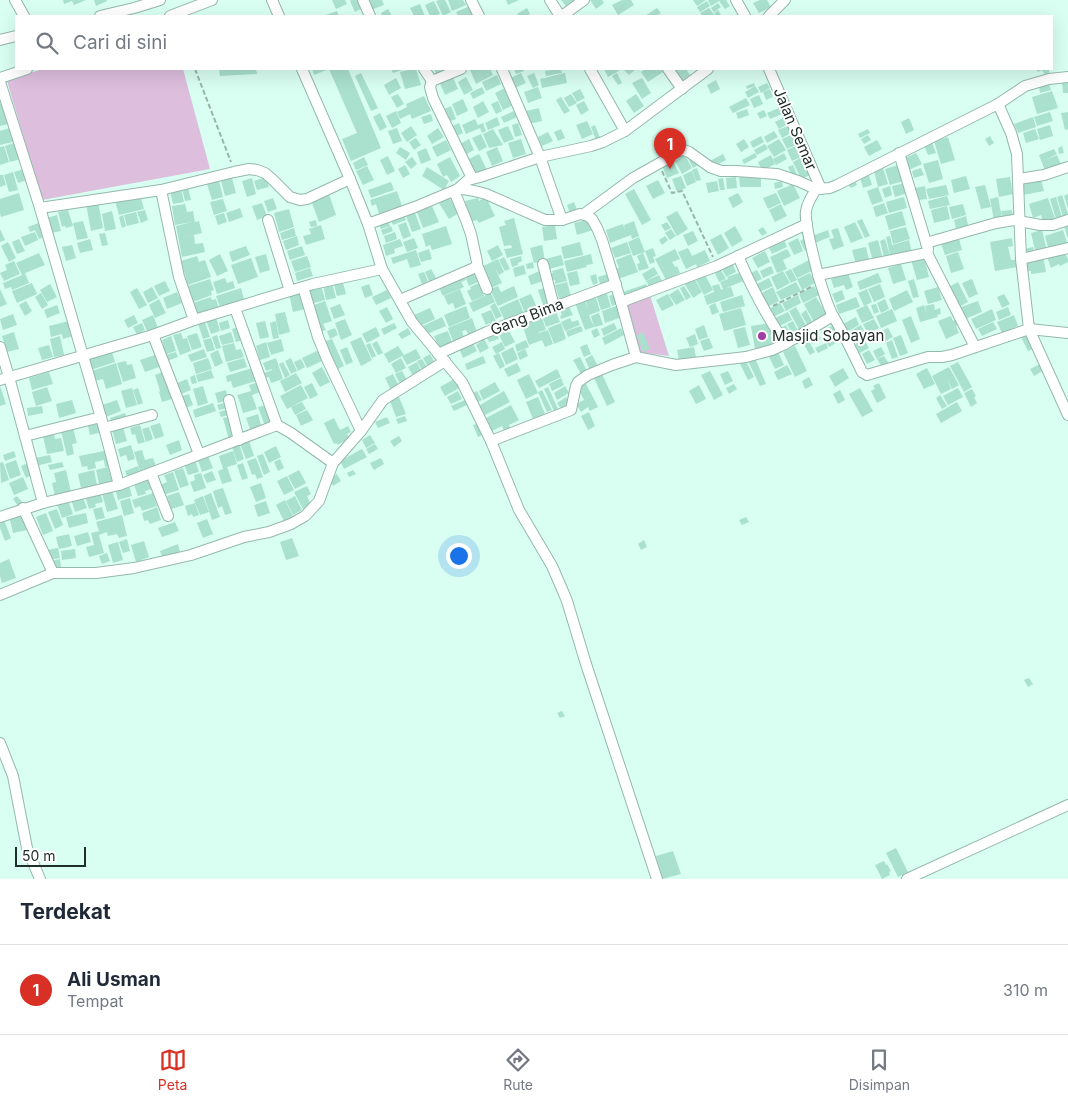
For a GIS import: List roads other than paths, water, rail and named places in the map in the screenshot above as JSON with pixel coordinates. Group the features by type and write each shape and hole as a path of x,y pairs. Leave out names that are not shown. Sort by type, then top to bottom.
{"street":[{"path":"15,0 23,15"},
{"path":"109,15 135,12 160,0"},
{"path":"272,0 279,15"},
{"path":"363,0 370,15"},
{"path":"471,0 478,15"},
{"path":"550,0 560,15"},
{"path":"562,15 584,0"},
{"path":"736,0 744,15"},
{"path":"770,15 785,0"},
{"path":"176,15 195,12 207,1"},
{"path":"0,40 15,36"},
{"path":"25,70 0,80 40,208 119,485"},
{"path":"302,70 368,224 382,269 412,322 462,382 491,440 519,510 552,566 567,601 657,879"},
{"path":"425,70 432,82"},
{"path":"459,70 432,82 430,87 462,185 478,262 477,265 487,289"},
{"path":"502,70 540,157 562,220"},
{"path":"591,70 625,131"},
{"path":"669,70 682,89"},
{"path":"368,224 415,207 480,177 540,157 603,142 625,131 707,70"},
{"name":"Jalan Semar","path":"769,70 818,189"},
{"path":"462,185 545,220 562,220 584,214 633,178 672,154 684,150 710,167 721,171 777,174 818,189 830,188 998,104 1025,86 1049,79 1068,77"},
{"path":"998,104 1018,154 1021,259 1029,329 1068,414"},
{"path":"899,153 926,248 975,347"},
{"path":"1019,179 1044,176 1068,167"},
{"path":"40,208 161,190 249,169 265,173 290,197 300,200 307,199 350,179"},
{"path":"818,189 811,197 806,212 819,278 833,316 862,372 867,375 928,357 952,355 1029,329 1068,332"},
{"path":"161,190 179,277 194,320"},
{"path":"584,214 592,219 597,228 616,284 636,357"},
{"path":"268,220 290,291"},
{"path":"819,278 882,263 996,223 1014,220 1040,225 1053,225 1068,220"},
{"path":"621,302 717,266 807,224"},
{"path":"1021,259 1068,248"},
{"path":"738,256 751,287 785,344"},
{"path":"543,264 554,307"},
{"path":"400,300 477,265"},
{"path":"5,379 153,335 194,320 303,287 382,269"},
{"name":"Gang Bima","path":"333,463 361,432 383,400 442,357 487,332 616,284"},
{"path":"303,287 318,337 361,432"},
{"path":"0,595 53,573 96,574 134,568 191,555 291,524 305,516 319,501 333,463 276,425 235,308"},
{"path":"491,440 569,411 572,406 576,386 582,378 612,365 636,357 676,364 689,364 746,357 772,350 785,344 833,316"},
{"path":"153,335 199,454"},
{"path":"0,347 5,379 25,436 43,503"},
{"path":"229,400 238,440"},
{"path":"104,428 152,415"},
{"path":"25,436 101,418"},
{"path":"0,517 24,508 119,485 276,425"},
{"path":"151,473 168,516"},
{"path":"24,508 53,573"},
{"path":"0,743 13,776 27,848 40,879"},
{"path":"907,879 1068,805"}],"place":[{"name":"Ali Usman","path":"670,169"},
{"name":"Masjid Sobayan","path":"762,336"}]}
